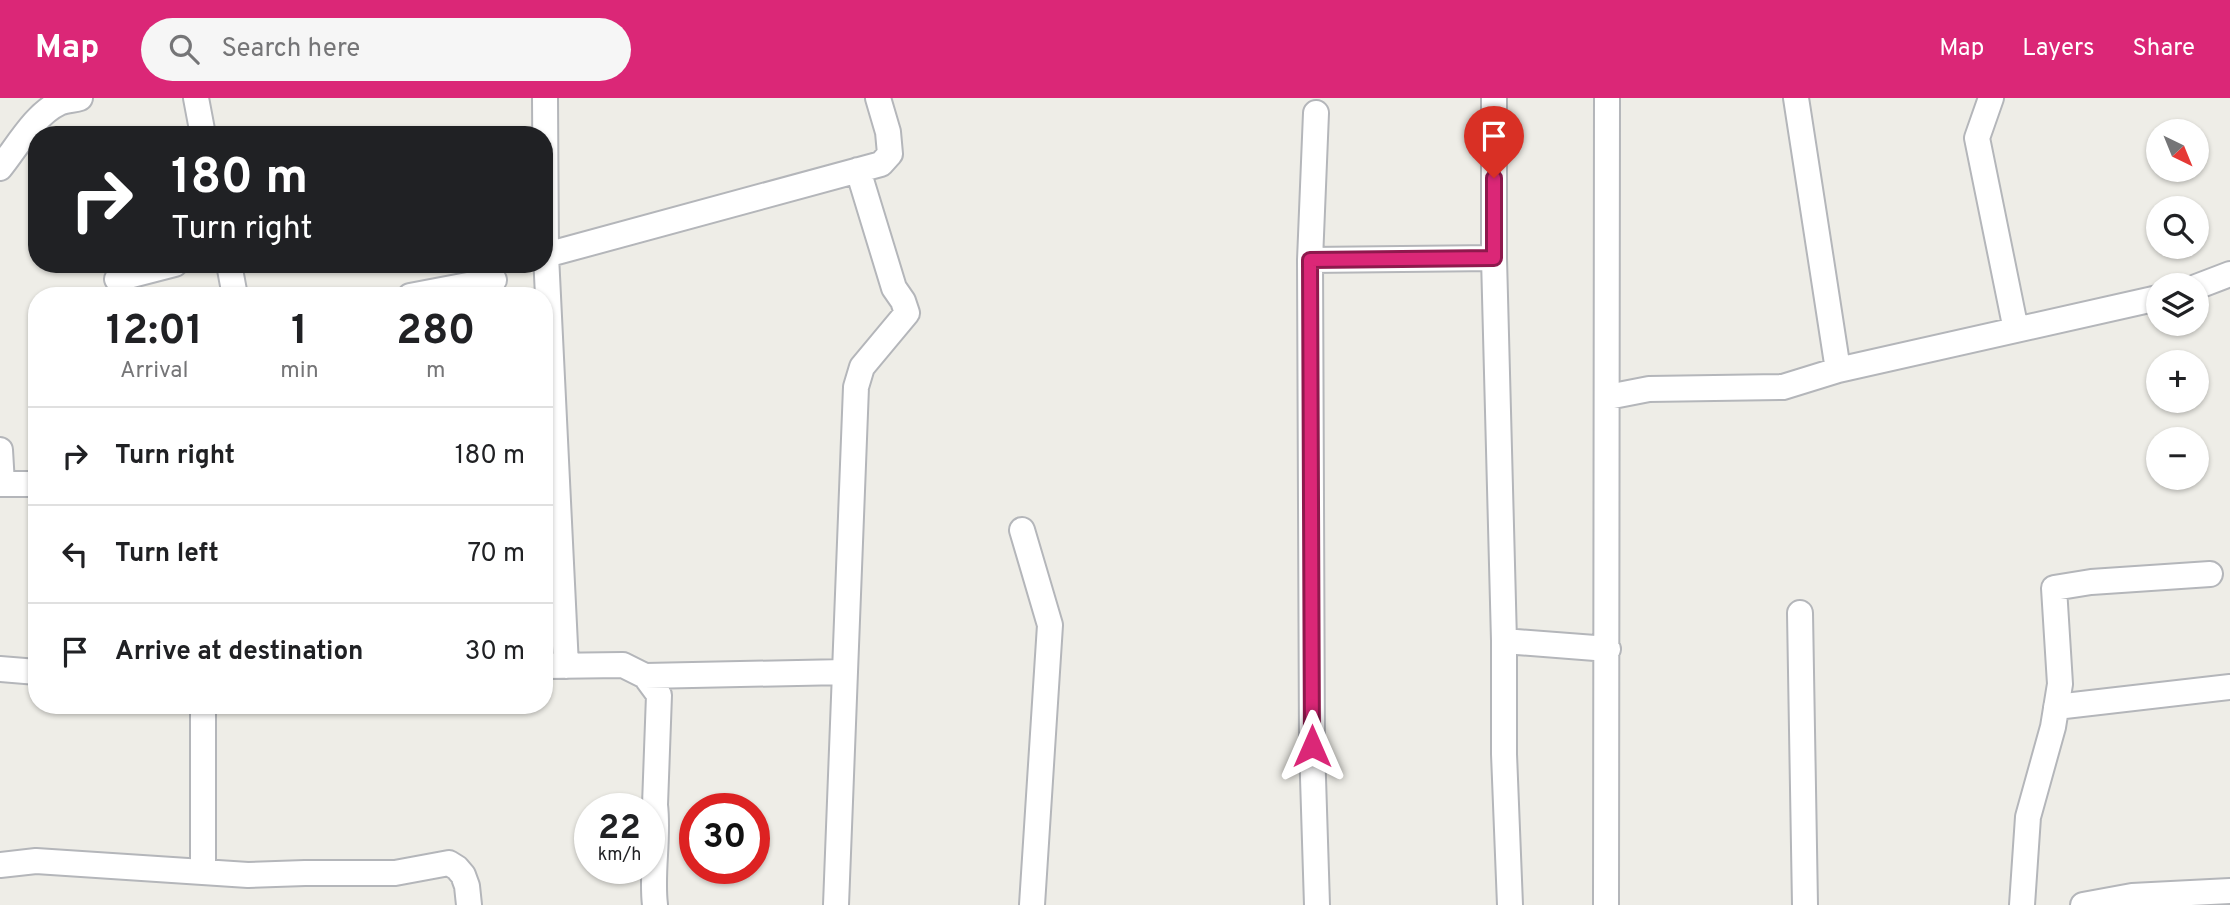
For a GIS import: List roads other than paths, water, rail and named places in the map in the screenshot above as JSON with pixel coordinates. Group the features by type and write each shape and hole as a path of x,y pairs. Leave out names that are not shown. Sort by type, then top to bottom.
{"street":[{"path":"31,126 58,103 80,98"},
{"path":"196,98 201,126"},
{"path":"545,98 545,126"},
{"path":"553,253 881,164 890,154 888,132 878,98"},
{"path":"1494,98 1494,258 1504,641 1504,754 1510,905"},
{"path":"1606,905 1607,98"},
{"path":"1796,98 1838,370"},
{"path":"1991,98 1977,138 2016,330"},
{"path":"1316,113 1310,260 1312,732 1317,905"},
{"path":"0,168 28,130"},
{"path":"836,905 856,387 862,367 907,313 894,288 858,170"},
{"path":"1310,260 1494,258"},
{"path":"117,279 140,273"},
{"path":"2209,282 2230,274"},
{"path":"457,287 494,280"},
{"path":"1608,397 1649,389 1783,387 1838,370 2146,301"},
{"path":"0,450 1,484 28,484"},
{"path":"1022,530 1050,625 1032,905"},
{"path":"2022,905 2028,817 2053,727 2060,684 2054,588 2091,582 2210,574"},
{"path":"553,576 555,666 623,665 645,676 659,695 654,805 655,905"},
{"path":"1801,613 1805,905"},
{"path":"1504,641 1608,649"},
{"path":"0,669 28,671"},
{"path":"645,676 845,673"},
{"path":"2056,707 2230,687"},
{"path":"203,714 203,872"},
{"path":"0,865 36,861 248,875 394,873 449,863 457,867 463,875 469,905"},
{"path":"2082,905 2133,896 2230,891"}]}
